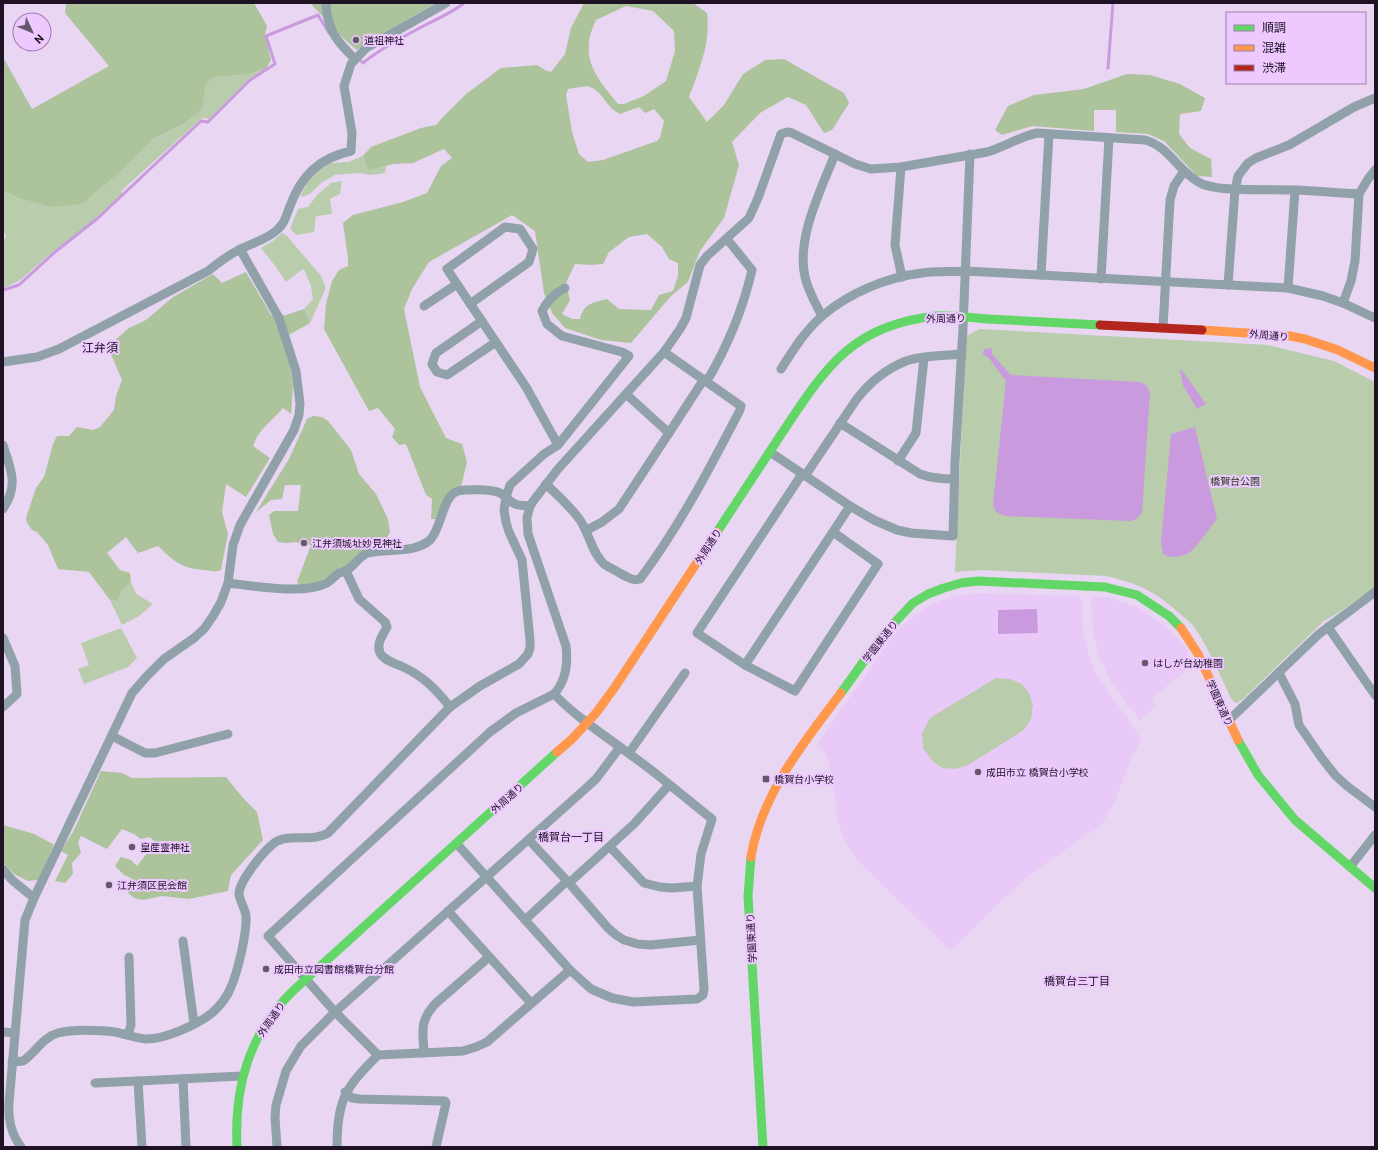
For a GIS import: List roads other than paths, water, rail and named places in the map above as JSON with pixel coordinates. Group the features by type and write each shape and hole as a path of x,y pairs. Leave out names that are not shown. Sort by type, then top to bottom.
{"street":[{"path":"326,3 327,18 334,36 355,59"},
{"path":"3,362 37,356 59,349 192,280 240,249 271,235 285,222 294,196 300,185 315,167 332,157 351,152 352,133 344,86 351,64 366,48 446,3"},
{"path":"1228,285 1235,190 1238,176 1248,163 1256,158 1289,145 1354,107 1375,98"},
{"path":"378,1055 335,1012 268,936 490,732 516,713 554,694 559,689 564,677 567,656 566,646 528,534 527,525 530,506 546,484 664,352 680,329 686,318 702,261 749,218 767,176 781,134 787,132 792,133 865,168 871,169 901,167 998,149 1026,135 1037,133 1144,140 1160,146 1184,171 1202,184 1235,190 1295,190 1359,194"},
{"path":"1040,275 1049,134"},
{"path":"1101,279 1109,138"},
{"path":"822,316 805,277 805,241 812,215 835,154"},
{"path":"770,452 850,506 874,520 897,530 923,535 953,536 954,479 970,154"},
{"path":"901,167 895,245 902,277"},
{"path":"1343,303 1351,281 1355,261 1359,194 1375,170"},
{"path":"1163,328 1171,193 1184,171"},
{"path":"1288,288 1295,190"},
{"path":"470,304 529,262 533,249 520,229 505,227 447,269 470,304 526,387 558,445"},
{"path":"587,530 602,522 619,509 706,380 731,334 752,270 727,239"},
{"path":"21,1147 6,1122 9,1103 25,920 34,898 132,693 164,659 194,638 204,629 214,616 228,583 233,545 240,525 294,430 298,415 300,404 296,371 278,318 240,249"},
{"path":"781,369 805,335 822,316 858,293 873,286 902,277 923,273 965,271 1288,288 1323,296 1343,303 1375,318"},
{"path":"424,306 457,284"},
{"path":"12,1062 23,1062 49,1037 57,1033 80,1031 114,1032 145,1038 153,1038 179,1031 194,1024 213,1012 224,1001 231,987 245,932 246,915 239,893 249,870 274,843 284,839 318,838 328,833 450,707 480,686 520,664 528,654 530,640 522,560 506,522 504,510 510,485 544,454 558,445 629,356 622,352 562,336 547,324 542,311 545,305 559,291 565,288"},
{"name":"外周通り","path":"236,1147 236,1105 242,1076 259,1034 271,1016 283,1001 306,979 457,844 588,723 615,687 814,385 828,368 850,347 873,333 901,322 938,316 1290,336 1322,345 1374,365"},
{"path":"482,321 436,353 432,364 437,372 447,376 496,342"},
{"path":"546,484 575,513 587,530 596,553 603,563 611,569 634,580 640,579 682,516 741,406 664,352"},
{"path":"833,532 878,564 795,691 745,665 697,633 863,391 881,375 907,361 961,354"},
{"path":"898,461 916,433 924,358"},
{"path":"626,394 669,433"},
{"path":"840,423 920,474 930,477 954,479"},
{"path":"3,445 13,481 10,499 3,509"},
{"path":"228,583 265,588 300,588 321,585 328,582 340,572 346,571 366,553 416,547 428,541 437,529 450,497 457,492 474,490 499,492 515,504 530,506"},
{"path":"745,665 850,506"},
{"path":"346,571 359,599 385,622 387,627 378,647 381,654 388,660 415,672 424,678 437,690 450,707"},
{"name":"学園東通り","path":"763,1147 748,896 750,868 755,838 761,821 789,766 887,628 912,604 929,593 943,587 978,581 1105,587 1137,595 1169,616 1185,632 1201,661 1228,721 1258,776 1279,803 1295,820 1375,888"},
{"path":"1228,721 1328,627 1374,595"},
{"path":"1328,627 1375,695"},
{"path":"3,638 14,666 17,694 3,707"},
{"path":"629,753 685,673"},
{"path":"1279,673 1295,704 1300,725 1321,757 1335,775 1375,807"},
{"path":"457,844 570,970 591,989 602,994 633,1002 697,999 702,995 704,989 697,886 702,854 712,820 629,753 588,723 554,694"},
{"path":"112,736 145,753 155,753 228,734"},
{"path":"277,1147 275,1117 276,1105 286,1071 301,1046 335,1012 596,779 620,747"},
{"path":"525,920 610,847 634,824 669,785"},
{"path":"1350,867 1375,835"},
{"path":"529,840 608,928 624,940 638,944 651,945 700,940"},
{"path":"610,847 644,883 666,888 697,886"},
{"path":"3,870 12,880 34,898"},
{"path":"448,911 531,1003"},
{"path":"182,941 194,1024"},
{"path":"128,1035 131,1025 129,957"},
{"path":"424,1054 423,1028 427,1013 435,1004 489,957"},
{"path":"336,1147 339,1108 345,1092 378,1055 463,1051 476,1047 487,1042 570,970"},
{"path":"3,1032 14,1033"},
{"path":"95,1083 242,1076"},
{"path":"183,1079 186,1147"},
{"path":"138,1081 142,1147"},
{"path":"345,1092 352,1098 360,1099 445,1101 446,1103 436,1147"}],"waterway":[{"path":"361,61 363,63 388,45 464,3"},
{"path":"1108,68 1113,3"},
{"path":"3,290 19,285 55,252 98,218 201,121 208,122 250,80 275,64 266,36 318,15 329,33"}],"place":[{"name":"道祖神社","path":"356,40"},
{"name":"江弁須城址妙見神社","path":"304,543"},
{"name":"はしが台幼稚園","path":"1145,663"},
{"name":"成田市立 橋賀台小学校","path":"978,772"},
{"name":"橋賀台小学校","path":"766,779"},
{"name":"皇産霊神社","path":"132,847"},
{"name":"江弁須区民会館","path":"109,885"},
{"name":"成田市立図書館橋賀台分館","path":"266,969"}],"district":[{"name":"江弁須","path":"100,348"},
{"name":"橋賀台一丁目","path":"571,837"},
{"name":"橋賀台三丁目","path":"1077,981"}],"park label":[{"name":"橋賀台公園","path":"1235,481"}]}
